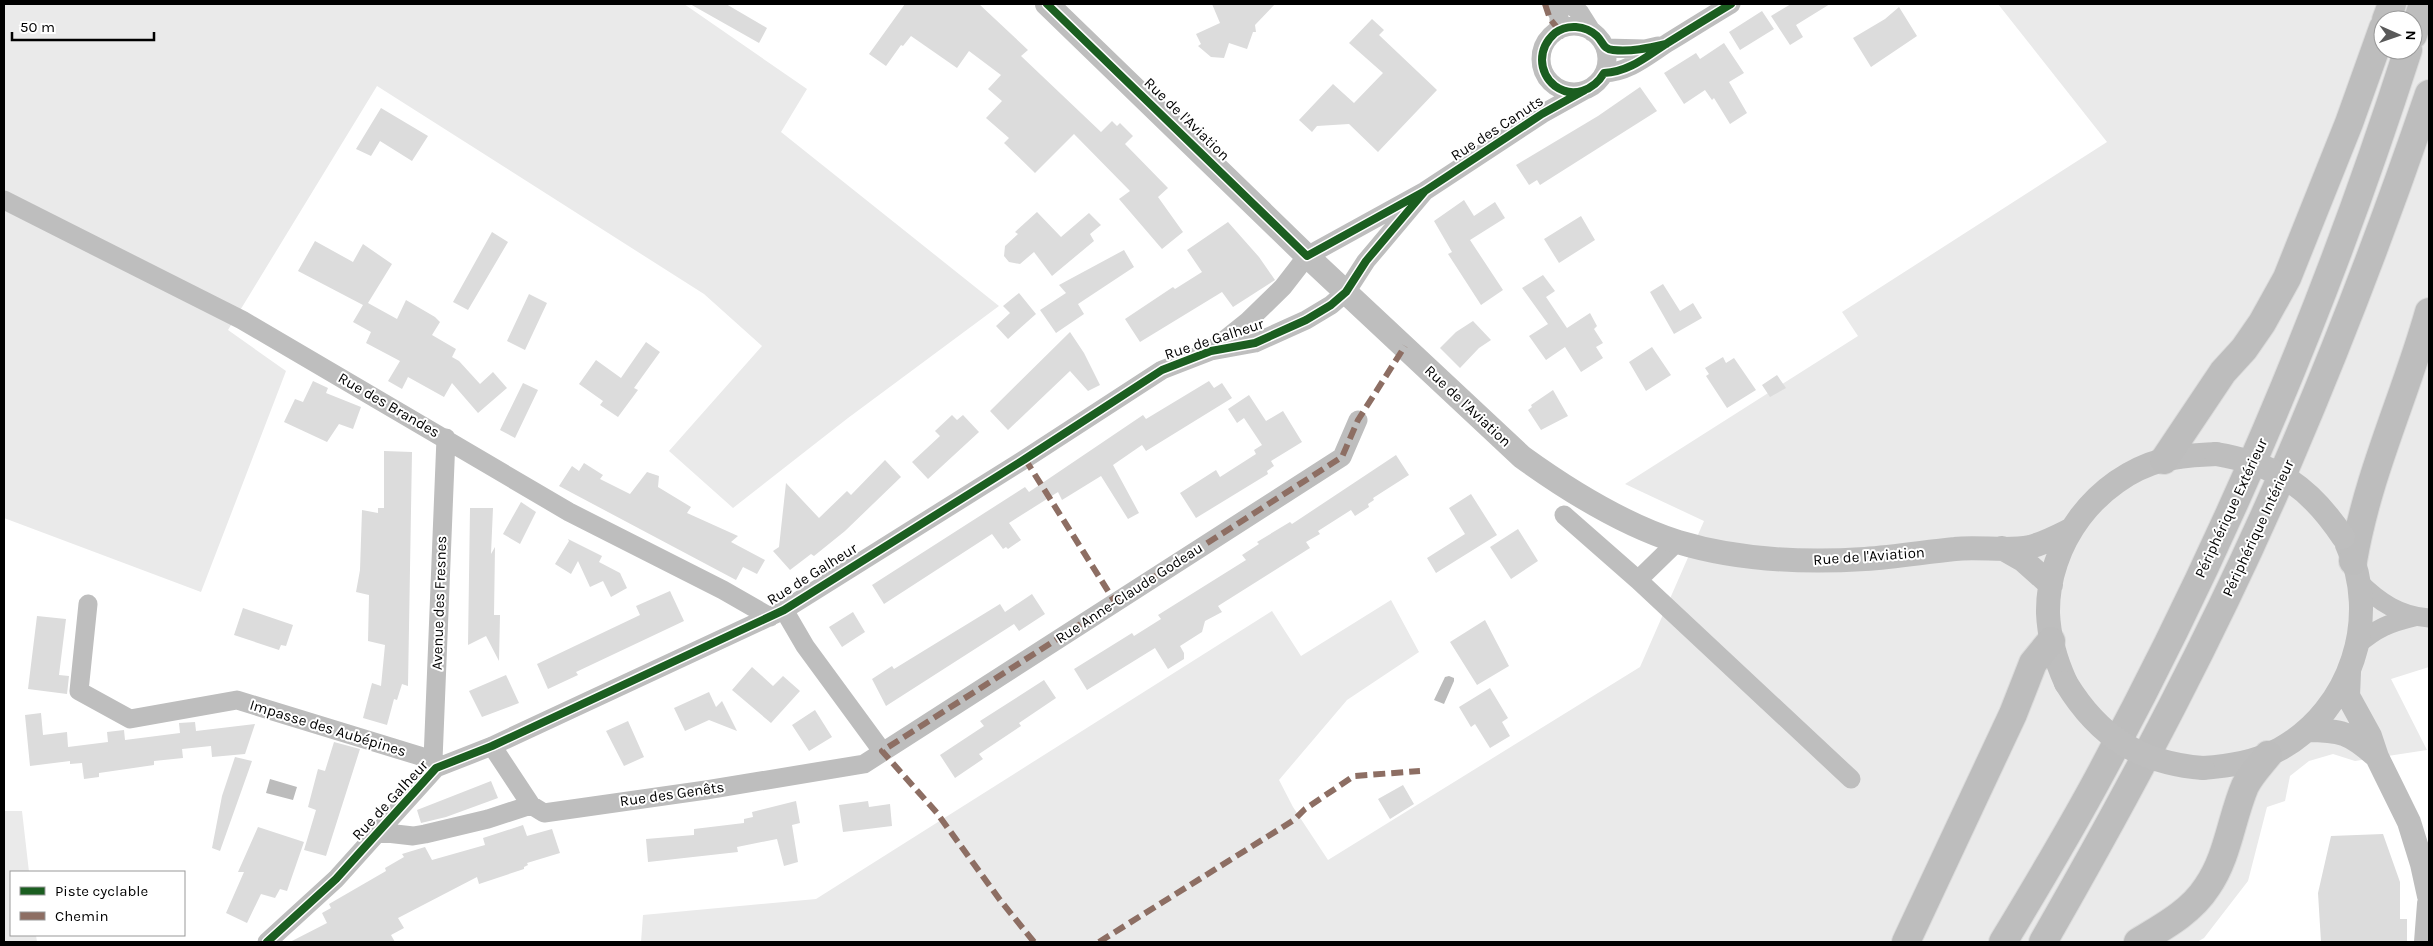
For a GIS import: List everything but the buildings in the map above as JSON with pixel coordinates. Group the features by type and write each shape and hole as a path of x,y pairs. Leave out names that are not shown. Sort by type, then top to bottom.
{"highway":[{"path":"2164,460 2223,372 2244,349 2262,323 2287,278 2349,123 2373,56"},
{"name":"Périphérique Extérieur","path":"2003,942 2102,772 2168,643 2255,457 2330,273 2405,60"},
{"name":"Périphérique Intérieur","path":"2043,942 2126,794 2194,662 2273,496 2332,359 2372,257 2429,94"},
{"path":"2351,560 2382,446 2429,312"},
{"path":"1906,942 2013,714 2033,663 2051,641"},
{"path":"2138,942 2178,916 2207,888 2226,848 2250,776 2268,755"}],"street":[{"name":"Rue de l'Aviation","path":"1047,4 1307,256 1522,457 1581,496 1618,516 1677,542 1744,556 1820,561 1866,559 1957,548 2028,547 2046,542 2072,529"},
{"path":"1553,4 1559,16 1559,30"},
{"path":"1571,4 1580,13 1605,48 1606,65 1599,81 1585,90 1571,92 1559,88 1552,83 1543,68 1543,50 1546,42 1559,30 1576,27 1592,32"},
{"path":"1604,73 1614,72 1648,58 1666,44 1732,4"},
{"path":"1605,48 1613,50 1646,49 1666,44"},
{"name":"Rue des Canuts","path":"1307,256 1426,191 1542,114 1585,90"},
{"name":"Rue des Canuts","path":"1346,292 1366,262 1426,191"},
{"name":"Rue des Brandes","path":"4,200 242,320 446,438 569,512 723,590 777,613"},
{"name":"Rue de Galheur","path":"1211,351 1247,322 1283,287 1307,256"},
{"name":"Rue de Galheur","path":"268,942 336,879 435,764 492,746 777,613 1025,459 1162,370 1211,351 1255,343 1306,320 1331,305 1346,292"},
{"name":"Rue Anne-Claude Godeau","path":"882,751 1342,457 1358,420"},
{"name":"Avenue des Fresnes","path":"435,764 446,438"},
{"path":"2350,670 2332,702 2307,730 2268,755 2225,767 2203,768 2161,762 2123,745 2090,718 2066,683 2051,641 2048,613 2050,584 2058,556 2072,529 2092,502 2118,480 2132,472 2164,460 2190,455 2216,454 2242,459 2267,467 2290,479 2311,495 2328,515 2351,560 2374,598 2389,607 2422,617"},
{"path":"1564,515 1638,580 1851,779"},
{"path":"1638,580 1677,542"},
{"path":"2002,548 2023,560 2050,584"},
{"path":"2351,560 2361,624 2350,670 2348,696 2370,736 2377,757 2409,822 2422,864 2429,896"},
{"name":"Impasse des Aubépines","path":"88,604 79,691 130,719 237,700 435,764"},
{"path":"777,613 805,646 882,751"},
{"path":"2357,645 2374,631 2387,624 2422,617"},
{"path":"2307,730 2328,730 2349,734 2377,757"},
{"path":"378,832 413,836 426,834 488,819 531,805 492,746"},
{"name":"Rue des Genêts","path":"531,805 544,813 706,790 864,764 882,751"},
{"path":"2426,942 2429,904"}],"shaded area":[{"path":"4,4 684,4 807,89 781,132 999,306 848,418 733,508 669,451 762,346 704,294 377,86 228,330 286,371 201,592 4,518"},
{"path":"1998,4 2429,4 2429,667 2391,679 2427,750 2355,761 2333,754 2309,761 2290,776 2285,801 2267,807 2248,881 2204,938 2197,942 641,942 643,915 816,899 1272,611 1301,656 1391,600 1419,652 1347,700 1279,780 1293,807 1328,860 1640,667 1704,521 1625,484 1858,336 1842,312 2107,142"},
{"path":"1445,677 1454,678 1454,681 1444,704 1434,700"},
{"path":"270,779 297,787 293,800 266,793"},
{"path":"4,811 22,811 29,871 10,871 10,936 36,936 37,942 4,942"}],"marked path":[{"path":"1545,4 1550,19 1559,30"},
{"path":"1034,942 1000,900 937,813 882,751 1342,457 1358,420 1405,346"},
{"path":"1025,459 1115,602"},
{"path":"1099,942 1294,820 1305,809 1354,776 1420,771"}],"cycle path":[{"path":"1047,4 1307,256 1425,191 1542,114 1585,90"},
{"path":"1666,44 1660,45 1653,47 1633,50 1613,50 1605,47 1592,32 1582,28 1570,27 1555,33 1545,45 1542,64 1547,78 1555,86 1569,92 1583,91 1595,84 1604,73 1622,70 1638,62 1731,4"},
{"path":"267,942 336,879 436,768 492,746 784,610 1025,459 1162,370 1211,351 1255,343 1306,320 1331,305 1346,292 1366,261 1425,191"}]}
